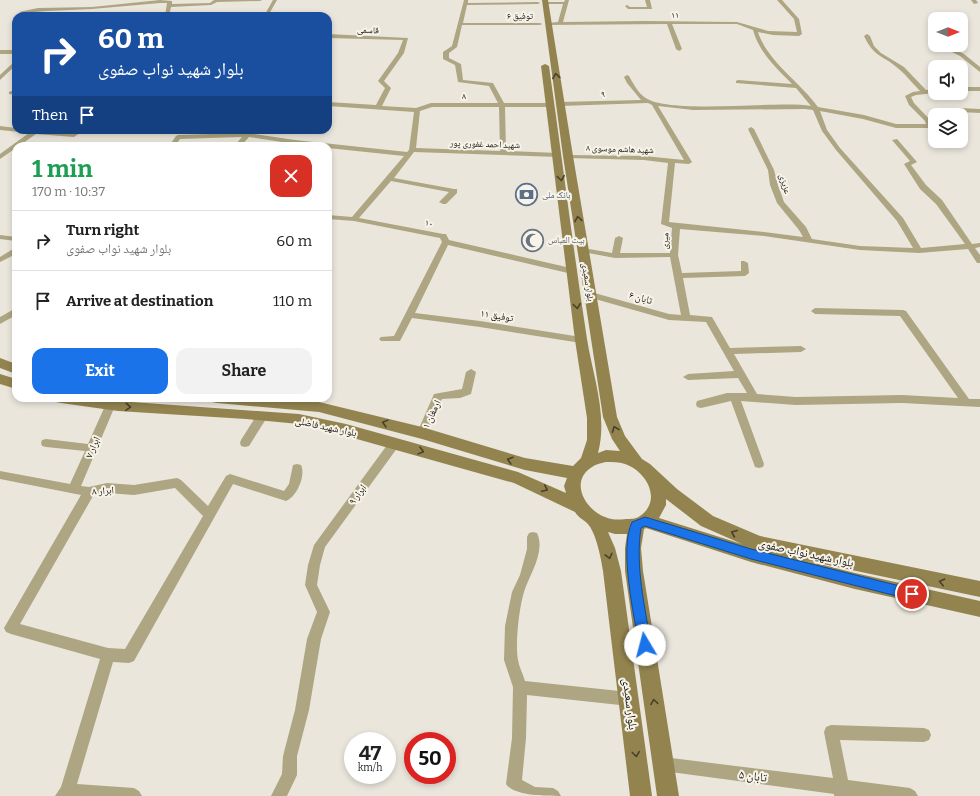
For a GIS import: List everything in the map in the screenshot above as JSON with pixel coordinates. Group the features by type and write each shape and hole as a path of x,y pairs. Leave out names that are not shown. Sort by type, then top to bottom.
{"main road":[{"name":"بلوار سعیدی","path":"543,10 563,156 583,250 610,417 619,439 636,462"},
{"name":"بلوار سعیدی","path":"563,156 572,271 581,340 594,418 594,440 588,461"},
{"path":"0,363 12,368"},
{"path":"0,379 12,383"},
{"name":"بلوار شهید فاضلی","path":"86,402 110,406 299,419 320,423 518,478 578,506"},
{"name":"بلوار شهید فاضلی","path":"262,402 319,407 422,433 525,464 576,473"},
{"path":"606,456 626,458 636,462 651,474 659,491 657,508 652,515 640,523 615,527 594,520 578,506 572,489 572,481 581,466 588,461 606,456"},
{"name":"بلوار شهید نواب صفوی","path":"651,474 671,494 706,521 758,543 980,589"},
{"name":"بلوار سعیدی","path":"594,520 607,548 612,571 641,796"},
{"path":"640,523 633,548 634,570 668,796"},
{"name":"بلوار شهید نواب صفوی","path":"640,523 855,581 980,609"}],"street":[{"path":"123,4 128,0"},
{"path":"21,12 157,1 170,4 211,4 216,1 260,0"},
{"path":"268,12 275,0"},
{"path":"627,6 628,8 650,8 647,0"},
{"name":"۱۱","path":"543,10 560,23 744,24 755,30 781,34 799,34 799,23 796,16 779,0"},
{"path":"503,154 502,105 491,84 460,81 458,64 446,59 446,52 454,47 466,2 543,10 567,2"},
{"path":"560,23 567,2"},
{"path":"167,12 170,4"},
{"path":"64,12 68,9"},
{"name":"توفیق ۶","path":"460,24 501,24 543,10"},
{"path":"669,23 679,49"},
{"path":"755,30 758,40 769,57 798,86 816,109 824,130 838,149 900,220 919,251"},
{"name":"قاسمی","path":"332,36 406,40 401,53 381,81 388,88 378,107"},
{"path":"867,36 872,47 878,54 902,68 924,92"},
{"path":"0,52 12,52"},
{"path":"956,52 980,70"},
{"path":"0,78 12,66"},
{"path":"627,77 629,82 650,103 689,162 672,161"},
{"path":"738,82 798,86"},
{"path":"968,89 980,89"},
{"path":"928,91 908,96 911,104 925,116 928,116"},
{"name":"۹","path":"555,104 650,103 693,108 783,107 816,109 864,117 905,127 928,126 930,123 925,116"},
{"name":"۸","path":"332,104 417,110 431,105 555,104"},
{"path":"332,217 354,219 389,179 409,152 417,110"},
{"path":"968,110 980,111"},
{"path":"0,128 12,129"},
{"name":"عزیزی","path":"751,129 771,170 774,185 781,203 803,229 809,241"},
{"path":"20,142 31,134"},
{"path":"61,134 75,134"},
{"name":"شهید احمد غفوری پور","path":"175,142 178,137 242,134 284,142"},
{"path":"895,140 914,162 907,164 911,173 939,202 980,261"},
{"name":"شهید احمد غفوری پور","path":"332,147 409,152 563,156"},
{"path":"0,157 12,148"},
{"name":"شهید هاشم موسوی ۸","path":"563,156 644,158 672,161"},
{"name":"میری","path":"672,161 665,224 676,226 674,255 686,318"},
{"path":"389,179 454,191 442,202"},
{"name":"۱۰","path":"354,219 443,236 446,242 572,271"},
{"path":"676,226 764,234 860,248 919,251 980,245"},
{"path":"0,237 12,238"},
{"path":"615,256 619,238"},
{"path":"384,340 397,339 446,242"},
{"path":"583,250 615,256 674,255"},
{"path":"0,260 12,253"},
{"path":"677,276 745,273 744,263"},
{"name":"تابان ۶","path":"590,295 669,317 686,318"},
{"path":"815,311 903,313 966,402"},
{"path":"0,321 12,314"},
{"name":"توفیق ۱۱","path":"409,315 480,324 581,340"},
{"path":"686,318 710,319 754,397"},
{"path":"728,351 800,349"},
{"name":"ارمغان ۱","path":"422,433 438,397 467,392 471,372"},
{"path":"688,377 741,374"},
{"path":"701,404 727,397 754,397 796,401 902,399 980,403"},
{"path":"735,397 759,464"},
{"name":"ابرار ۷","path":"74,488 110,406"},
{"path":"245,442 262,416"},
{"path":"46,443 91,448"},
{"name":"ابرار ۹","path":"279,796 289,775 290,756 302,710 314,639 324,612 311,585 314,565 320,545 394,444"},
{"path":"90,492 11,628 108,655 129,656 230,479 286,496 294,486 297,468"},
{"name":"ابرار ۸","path":"0,475 90,492 107,488 134,490 177,484 210,515"},
{"path":"533,537 533,549 526,574 518,592 512,626 511,660 520,687 519,738 514,784 533,795 554,796"},
{"path":"108,655 65,794 134,796"},
{"path":"520,687 629,700"},
{"path":"842,792 831,732 924,735"},
{"name":"تابان ۵","path":"663,764 842,792 910,796"}],"place":[{"name":"بانک ملی","path":"527,195"},
{"name":"بیت العباس","path":"532,240"}],"route":[{"path":"645,645 634,570 633,548 636,525 645,521 751,554 912,594"}]}
